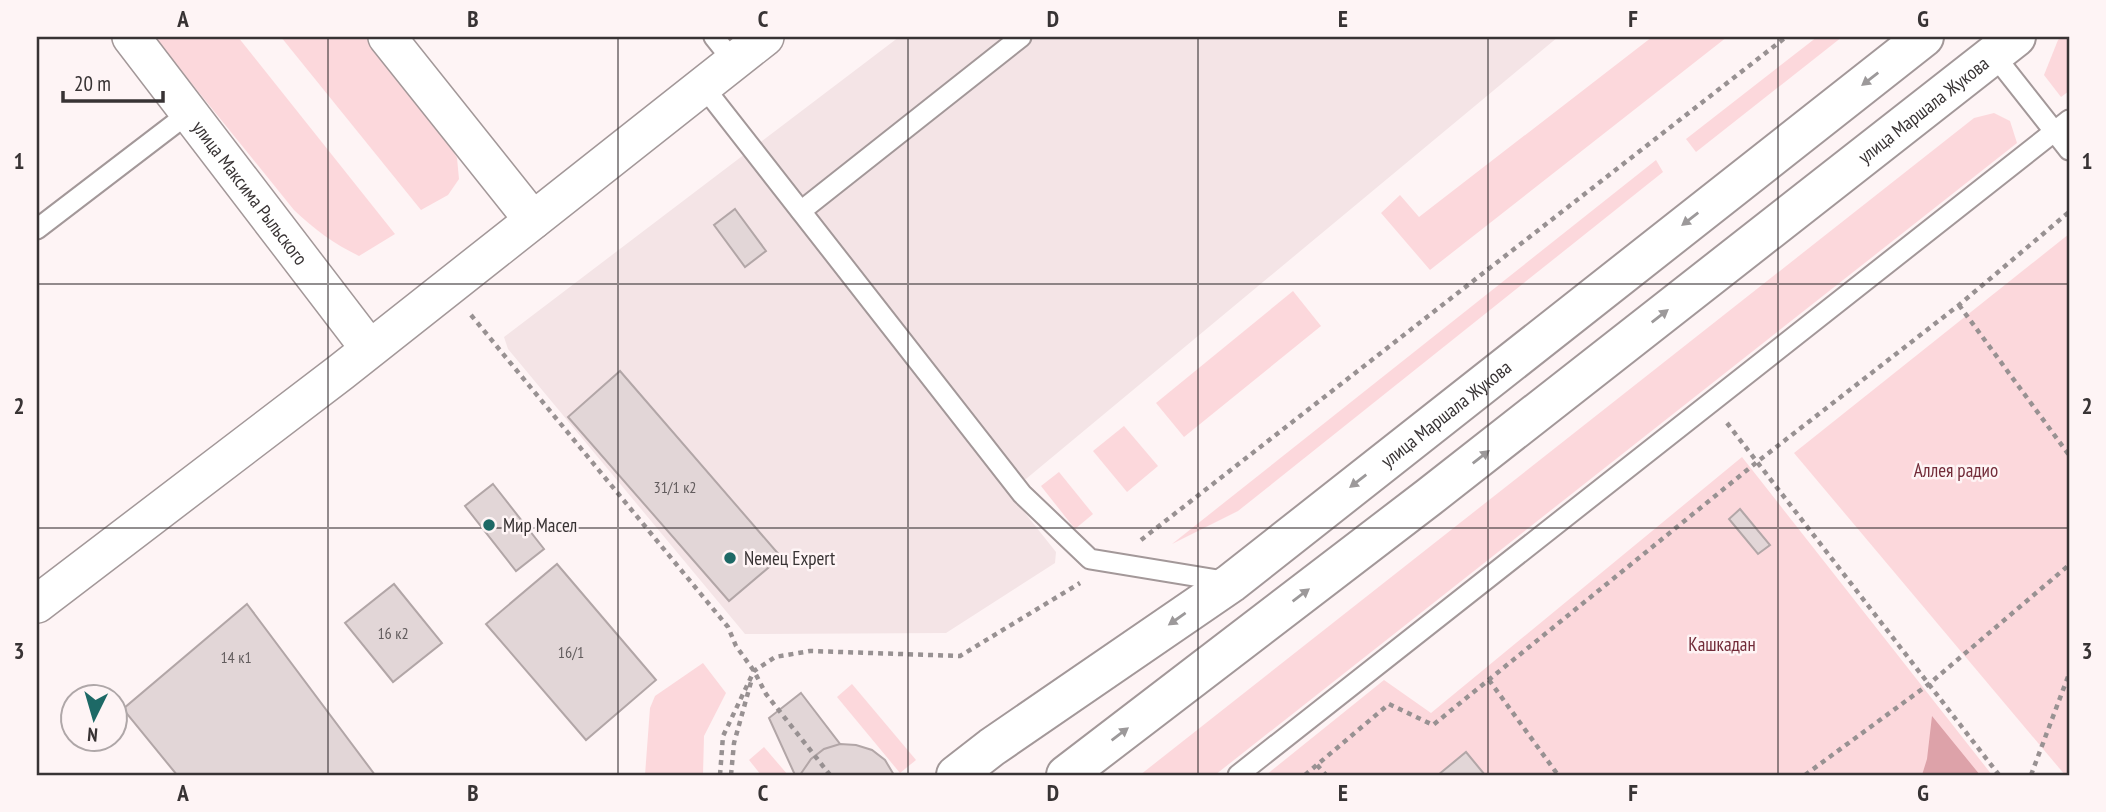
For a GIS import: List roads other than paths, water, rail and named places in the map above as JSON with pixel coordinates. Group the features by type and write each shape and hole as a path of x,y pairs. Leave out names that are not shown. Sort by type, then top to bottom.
{"main road":[{"name":"улица Маршала Жукова","path":"956,775 992,747 1231,583 1924,37"},
{"name":"улица Маршала Жукова","path":"1066,775 1451,481 2005,46"}],"street":[{"name":"улица Максима Рыльского","path":"131,37 369,348"},
{"path":"387,37 533,220"},
{"path":"37,604 448,287 703,86 724,49 765,37"}],"lane":[{"path":"801,211 1021,37"},
{"path":"2005,46 2062,125 2069,150"},
{"path":"703,86 1022,494 1090,559 1231,583"},
{"path":"37,229 190,111"},
{"path":"1238,775 2062,125"}],"place":[{"name":"Мир Масел","path":"489,525"},
{"name":"Nемец Expert","path":"730,558"}],"park label":[{"name":"Аллея радио","path":"1956,470"},
{"name":"Кашкадан","path":"1722,644"}]}
